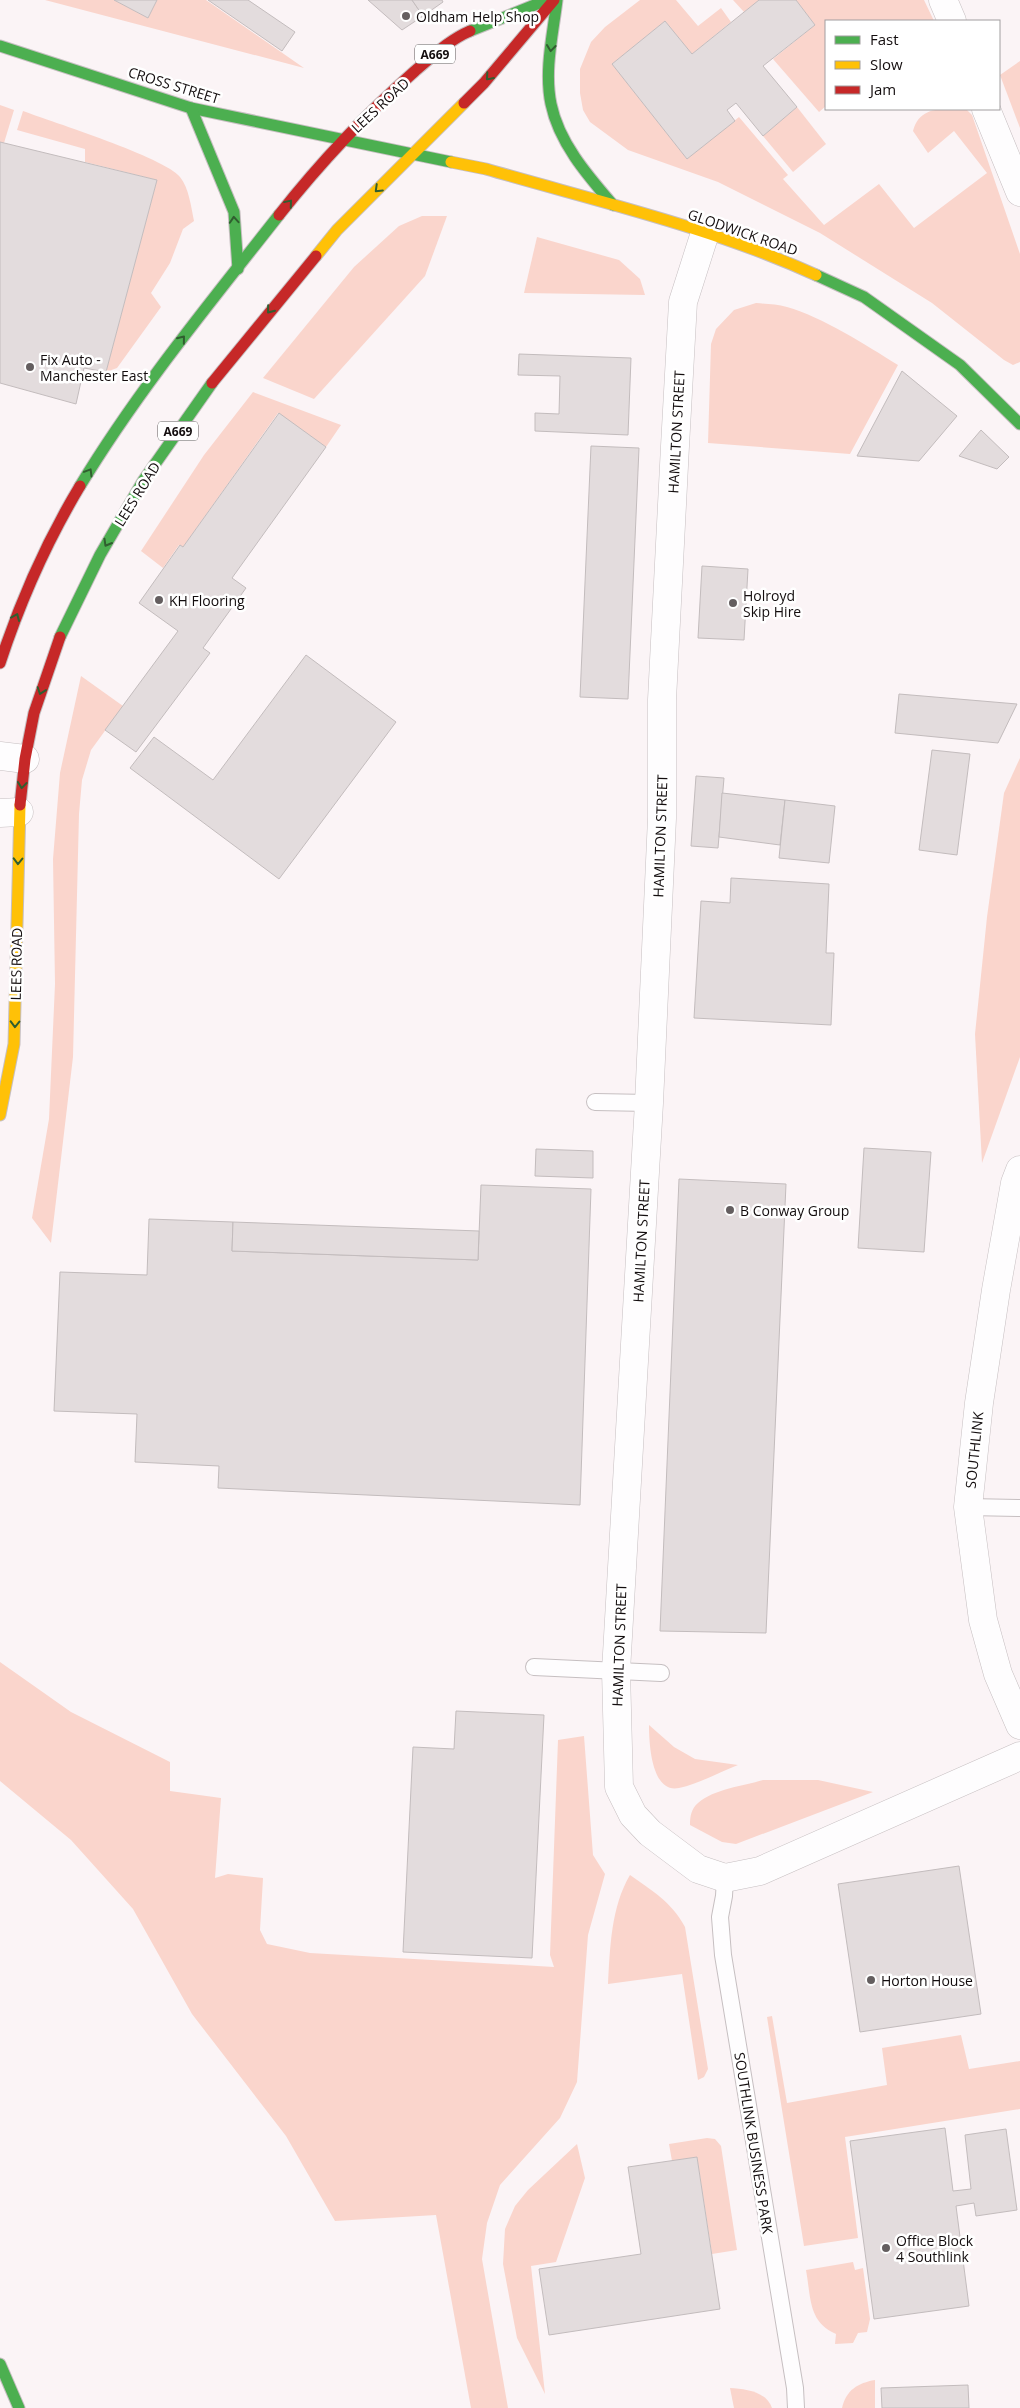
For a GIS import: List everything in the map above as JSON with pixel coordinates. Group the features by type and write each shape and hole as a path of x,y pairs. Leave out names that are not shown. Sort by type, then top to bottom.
{"main road":[{"name":"LEES ROAD","path":"0,663 12,627 40,562 67,508 97,458 174,349 238,269 258,240 343,139 382,101 454,38 547,0"},
{"name":"LEES ROAD","path":"0,1115 14,1044 10,813 13,757 34,714 60,638 100,555 143,481 218,374 337,230 484,83 555,0"},
{"path":"555,0 549,71 554,116 581,168 613,205"},
{"name":"CROSS STREET","path":"0,46 191,108 343,139"},
{"path":"191,108 234,212 238,269"},
{"name":"LEES ROAD","path":"343,139 413,155"},
{"name":"GLODWICK ROAD","path":"413,155 486,169 613,205 785,261 864,297 960,365 1020,424"},
{"path":"0,2364 19,2408"}],"street":[{"path":"943,0 952,20"},
{"path":"986,110 1020,192"},
{"name":"HAMILTON STREET","path":"705,234 683,302 662,680 662,818 649,1103 616,1671 618,1788 629,1808 650,1833 698,1869 725,1878 760,1871 1020,1756"},
{"name":"SOUTHLINK","path":"1020,1170 1015,1183 994,1299 979,1403 968,1506 983,1620 998,1674 1020,1725"}],"lane":[{"path":"595,1102 649,1103"},
{"path":"968,1506 1020,1508"},
{"path":"534,1667 661,1674"},
{"name":"SOUTHLINK BUSINESS PARK","path":"725,1878 720,1917 723,1954 795,2388 796,2408"}],"shaded area":[{"path":"45,0 114,0 148,18 157,0 206,0 304,68"},
{"path":"640,0 676,0 698,26 721,8 731,22 692,54 665,21 612,64 687,159 739,117 788,175 783,179 824,225 879,184 914,228 987,173 954,131 928,153 913,131 921,117 934,110 967,110 972,115 1020,254 1020,362 1013,365 1004,360 932,303 820,233 718,182 628,150 590,122 583,110 580,93 580,69 591,42 605,27"},
{"path":"733,0 759,0 744,12"},
{"path":"796,0 924,0 934,20 825,20 825,107 819,112 773,59 815,25"},
{"path":"1020,61 1020,128 1000,75"},
{"path":"0,105 14,110 4,143 0,142"},
{"path":"797,107 826,144 793,172 763,136"},
{"path":"23,111 131,150 153,160 180,177 188,192 194,221 183,229 170,263 151,293 161,307 117,368 106,372 157,180 85,162 85,149 17,130"},
{"path":"422,216 447,216 425,276 314,399 263,378 354,267 399,226"},
{"path":"537,237 619,260 640,279 645,295 524,293"},
{"path":"756,303 783,306 815,317 844,332 898,365 850,454 708,443 711,344 716,329 734,310"},
{"path":"253,392 341,425 326,447 278,413 183,547 179,545 163,568 141,551 204,455"},
{"path":"81,676 123,706 91,750 82,780 79,814 73,1057 51,1243 32,1218 49,1119 55,984 53,859 60,773"},
{"path":"1020,758 1020,1057 982,1163 975,1034 987,917 1004,793"},
{"path":"0,1662 71,1712 170,1762 170,1791 221,1798 215,1878 228,1874 263,1878 260,1930 267,1944 310,1953 554,1967 550,1955 558,1740 584,1736 593,1855 605,1874 588,1935 577,2082 560,2118 500,2185 487,2223 482,2259 508,2408 471,2408 436,2215 335,2221 286,2136 192,2014 133,1909 71,1840 0,1781"},
{"path":"649,1725 674,1747 695,1759 738,1765 694,1784 670,1788 662,1783 657,1775 651,1754"},
{"path":"763,1780 818,1780 873,1792 736,1844 722,1842 690,1825 692,1810 705,1798 720,1791"},
{"path":"630,1875 653,1891 674,1910 685,1927 708,2069 704,2077 698,2080 682,1974 608,1984 615,1914"},
{"path":"772,2016 787,2103 887,2085 882,2048 961,2035 969,2069 1020,2061 1020,2109 845,2137 858,2238 804,2246 767,2017"},
{"path":"707,2138 715,2139 721,2146 737,2250 712,2254 697,2157 672,2161 669,2144"},
{"path":"577,2144 585,2178 556,2262 531,2266 545,2394 517,2338 503,2264 505,2229 515,2206 528,2190"},
{"path":"853,2262 855,2270 863,2268 870,2319 867,2332 858,2333 853,2343 835,2344 836,2334 820,2323 812,2308 806,2270"},
{"path":"875,2380 875,2408 842,2408 846,2396 854,2388"},
{"path":"730,2388 748,2390 760,2394 769,2402 772,2408 734,2408"}],"building":[{"path":"114,0 157,0 148,18"},
{"path":"208,0 248,0 295,32 282,51"},
{"path":"368,0 412,0 423,16 402,30"},
{"path":"412,0 442,0 443,2 423,16"},
{"path":"759,0 796,0 815,25 763,66 797,107 763,136 736,103 727,110 735,121 687,159 612,64 665,21 692,54"},
{"path":"0,142 157,180 106,372 84,368 76,404 0,383"},
{"path":"519,354 631,358 628,435 535,431 535,413 559,414 560,376 518,375"},
{"path":"902,371 957,416 919,461 857,456"},
{"path":"279,413 326,447 232,578 246,588 203,648 210,653 136,752 105,730 178,631 139,603 180,545 183,547"},
{"path":"981,430 1009,457 997,469 959,456"},
{"path":"591,446 639,448 628,699 580,697"},
{"path":"702,566 748,569 744,640 698,638"},
{"path":"306,655 396,722 279,879 130,768 154,737 213,780"},
{"path":"899,694 1017,704 998,743 895,733"},
{"path":"932,750 970,754 957,855 919,850"},
{"path":"696,776 724,778 718,848 691,846"},
{"path":"722,793 785,800 780,845 719,837"},
{"path":"785,800 835,806 829,863 779,858"},
{"path":"731,878 829,884 826,953 834,953 831,1025 694,1018 701,901 730,903"},
{"path":"864,1148 931,1152 924,1252 858,1248"},
{"path":"536,1149 593,1151 593,1178 535,1176"},
{"path":"679,1179 786,1184 766,1633 660,1631"},
{"path":"481,1185 591,1189 580,1505 218,1488 219,1466 135,1462 137,1414 54,1411 60,1272 147,1275 149,1219 233,1222 232,1251 478,1260"},
{"path":"233,1222 479,1231 478,1260 232,1251"},
{"path":"456,1711 544,1715 532,1958 403,1952 413,1747 454,1749"},
{"path":"959,1866 981,2014 860,2032 838,1884"},
{"path":"945,2128 953,2191 971,2189 965,2135 1006,2129 1017,2210 976,2216 974,2203 956,2206 969,2306 874,2319 850,2141"},
{"path":"697,2157 720,2309 549,2335 539,2269 641,2254 628,2167"},
{"path":"968,2385 969,2408 882,2408 881,2388"}],"traffic: fast":[{"path":"470,31 547,0"},
{"path":"557,0 548,78 551,104 555,118 568,145 585,171 613,205"},
{"path":"0,46 191,108 451,162"},
{"path":"191,108 234,212 238,269"},
{"path":"80,486 102,450 150,381 279,215"},
{"path":"816,275 864,297 960,365 1020,424"},
{"path":"60,637 100,555 143,481 212,383"},
{"path":"0,2364 19,2408"}],"traffic: slow":[{"path":"316,256 337,230 464,103"},
{"path":"451,162 486,169 653,216 736,243 816,275"},
{"path":"0,1115 14,1044 20,805"}],"traffic: jam":[{"path":"464,103 484,83 554,0"},
{"path":"279,215 327,158 378,105 441,49 470,31"},
{"path":"212,383 316,256"},
{"path":"0,663 16,617 35,572 56,528 80,486"},
{"path":"20,805 25,759 34,713 60,637"}],"place":[{"name":"Oldham Help Shop","path":"406,16"},
{"name":"Fix Auto - Manchester East","path":"30,367"},
{"name":"KH Flooring","path":"159,600"},
{"name":"Holroyd Skip Hire","path":"733,603"},
{"name":"B Conway Group","path":"730,1210"},
{"name":"Horton House","path":"871,1980"},
{"name":"Office Block 4 Southlink","path":"886,2248"}]}
